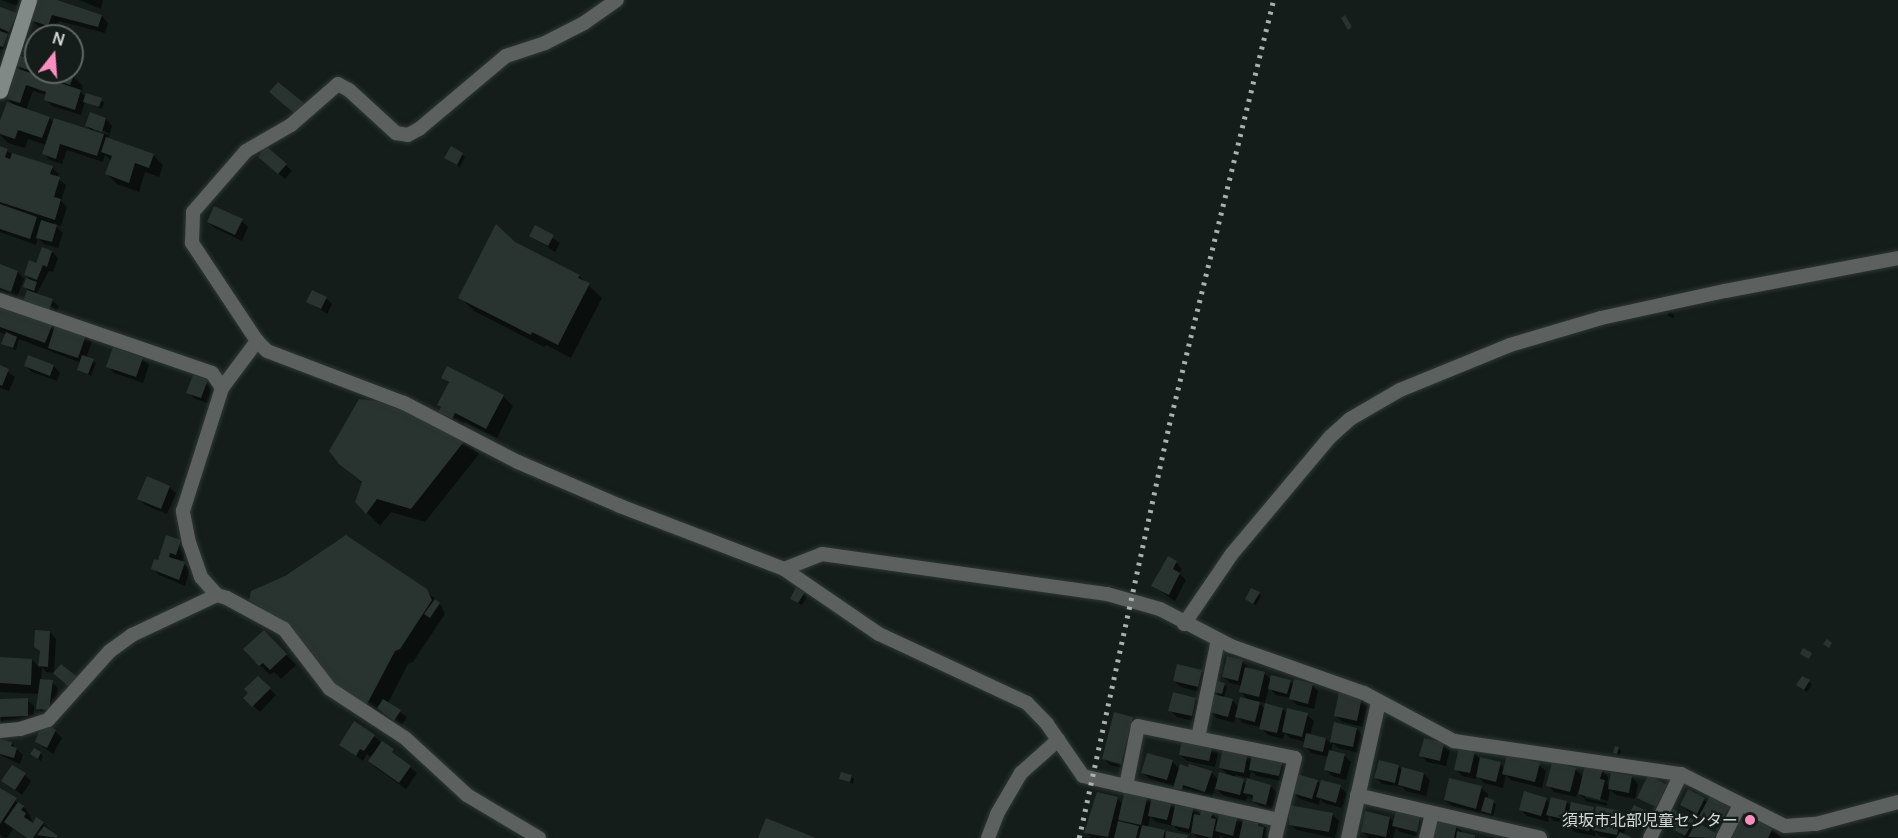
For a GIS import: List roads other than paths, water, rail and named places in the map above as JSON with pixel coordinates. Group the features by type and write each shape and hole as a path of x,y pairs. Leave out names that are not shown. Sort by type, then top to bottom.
{"main road":[{"path":"0,91 29,0"}],"street":[{"path":"616,0 584,23 545,43 506,56 419,129 408,135 396,133 349,90 338,84 291,125 256,144 238,159 193,212 192,243 256,341 267,351 404,403 518,462 620,506 784,569 879,634 1027,703 1058,740 1083,776 1279,820"},
{"path":"1184,624 1232,555 1330,437 1350,420 1391,394 1454,366 1510,345 1601,318 1725,291 1898,258"},
{"path":"0,300 212,373 222,388"},
{"path":"256,341 222,388 183,511 189,543 201,577 217,595 227,598 284,629 330,689 405,738 467,795 539,838"},
{"path":"784,569 822,555 1107,594 1160,609 1184,624 1218,640 1364,693 1454,741 1681,774 1785,826 1816,824 1898,802"},
{"path":"0,731 20,729 48,720 110,651 132,635 217,595"},
{"path":"1198,738 1218,640"},
{"path":"1348,838 1378,702"},
{"path":"1126,786 1138,726 1295,758 1275,838"},
{"path":"988,838 997,814 1021,773 1058,740"},
{"path":"1650,838 1681,774"},
{"path":"1358,795 1540,838"},
{"path":"1723,838 1740,804"},
{"path":"1426,838 1432,814"}],"railway":[{"path":"1079,838 1169,425 1273,0"}],"place":[{"name":"須坂市北部児童センター","path":"1750,820"}]}
